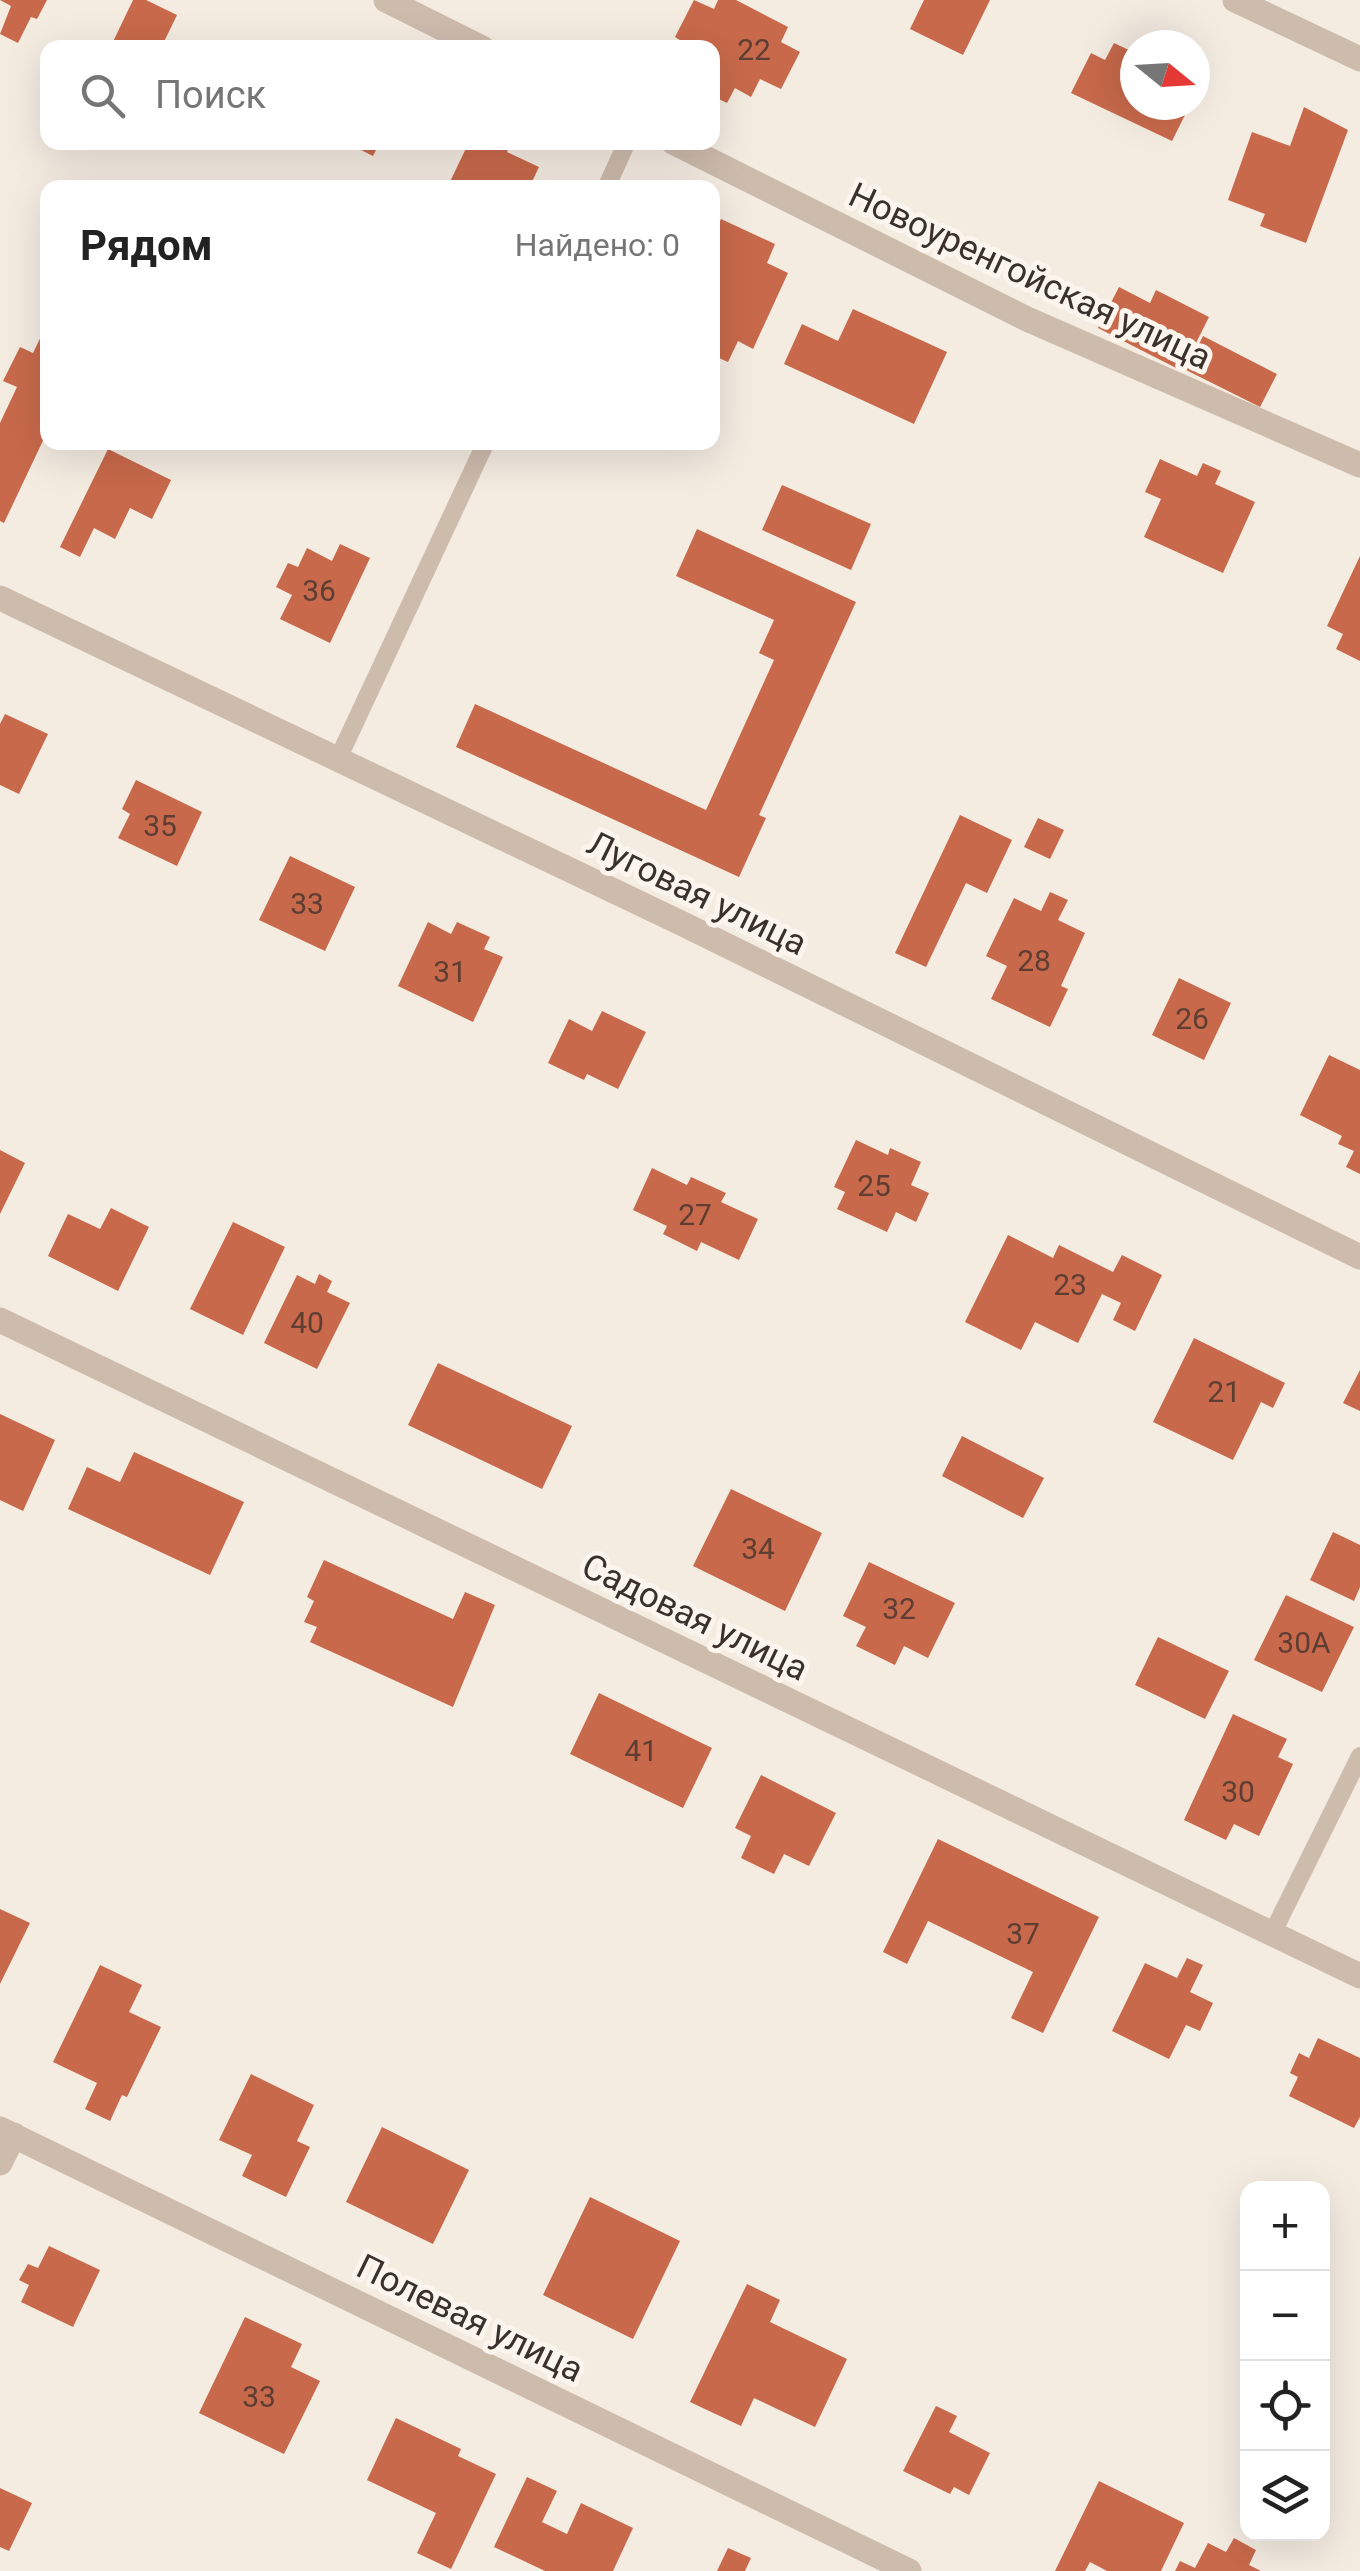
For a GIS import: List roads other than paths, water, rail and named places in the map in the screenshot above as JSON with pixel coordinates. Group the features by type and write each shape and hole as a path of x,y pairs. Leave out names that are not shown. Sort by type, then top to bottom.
{"street":[{"path":"386,0 466,40"},
{"path":"1235,0 1360,59"},
{"name":"Новоуренгойская улица","path":"689,150 1027,319 1360,465"},
{"name":"Луговая улица","path":"0,598 682,924 1360,1257"},
{"name":"Садовая улица","path":"0,1320 1360,1976"},
{"path":"0,2163 7,2132"},
{"name":"Полевая улица","path":"7,2132 910,2571"}],"lane":[{"path":"610,180 623,150"},
{"path":"338,759 482,450"},
{"path":"1272,1934 1360,1756"}]}
